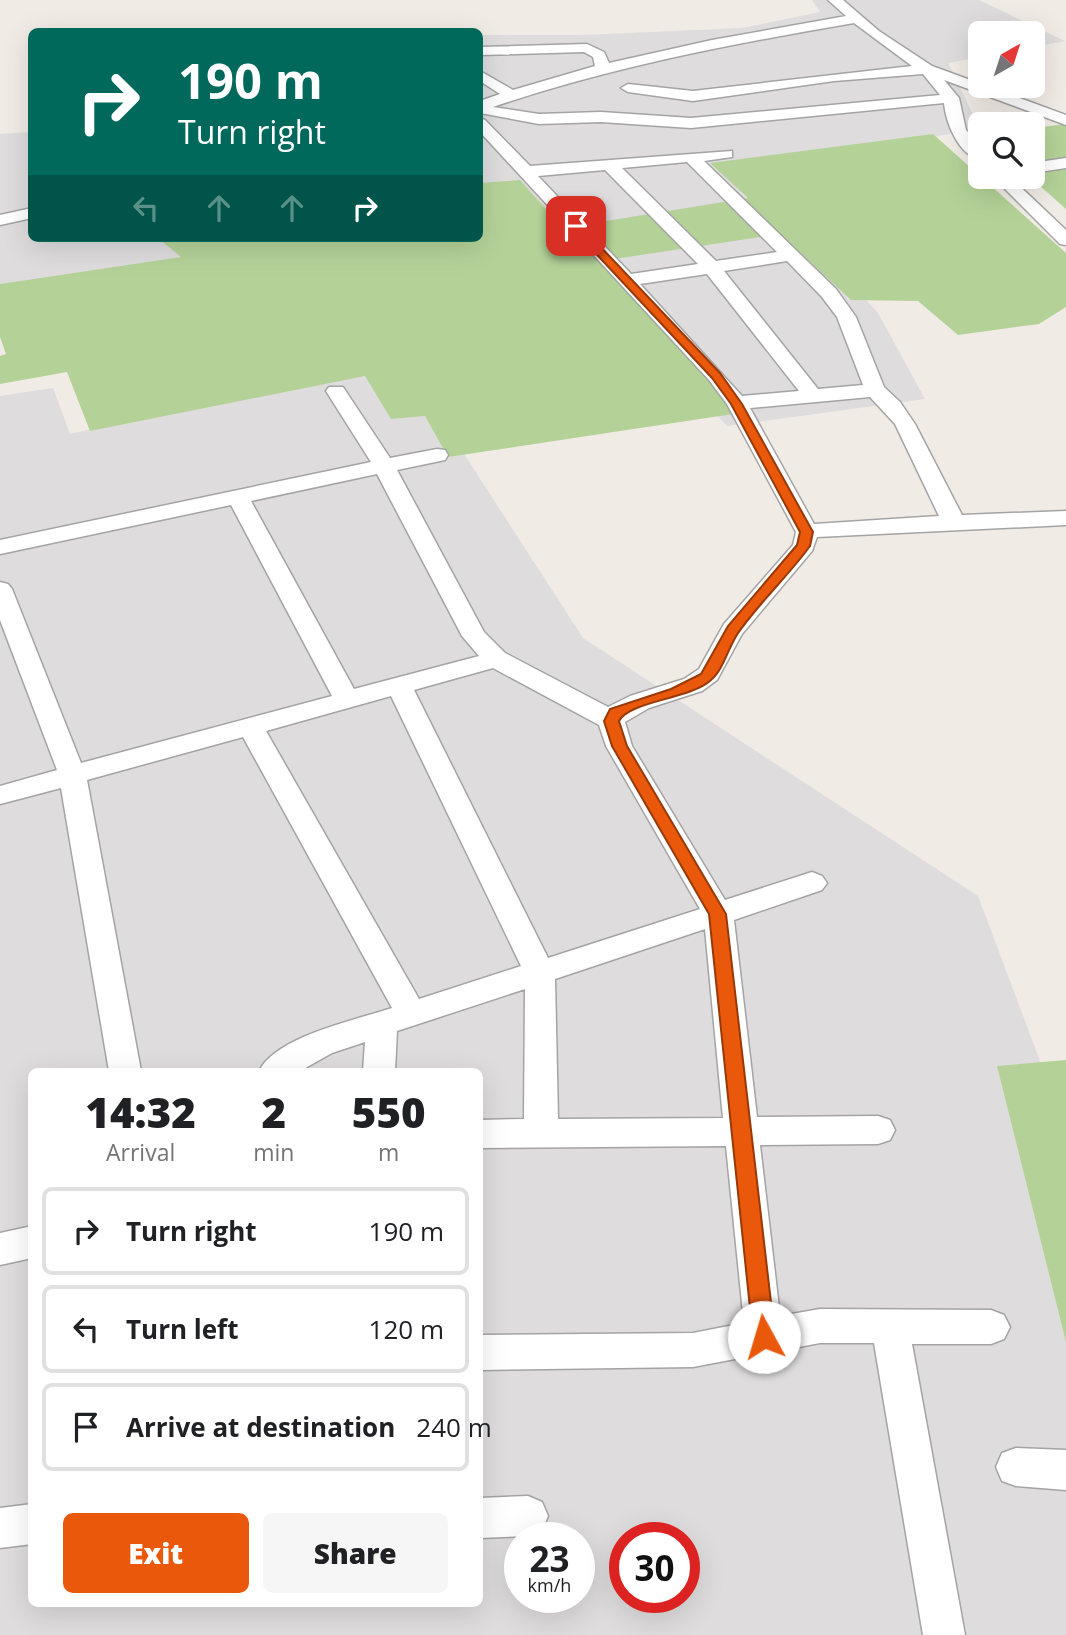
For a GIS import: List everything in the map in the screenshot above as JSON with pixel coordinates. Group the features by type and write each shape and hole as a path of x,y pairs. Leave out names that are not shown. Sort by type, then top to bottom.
{"street":[{"path":"483,106 511,94 599,68 705,45 864,2"},
{"path":"845,9 927,69 951,98 954,122 968,140"},
{"path":"483,51 587,48 599,55 599,68"},
{"path":"599,68 622,81 628,88 693,96 834,77 927,69 1066,120"},
{"path":"483,77 511,94"},
{"path":"610,117 618,98 628,88"},
{"path":"483,108 539,119 610,117 705,123 951,98"},
{"path":"483,126 497,138 523,172 629,280 716,376 737,404 807,532 804,546 733,629 706,677 677,692 631,705 616,713 611,721"},
{"path":"523,172 694,160 726,155"},
{"path":"694,160 793,255 846,317 875,390 893,407 905,424 954,523"},
{"path":"1045,166 1066,163"},
{"path":"611,166 710,266 813,396"},
{"path":"1013,189 1066,240"},
{"path":"0,220 28,214"},
{"path":"629,280 793,255"},
{"path":"737,404 875,390"},
{"path":"337,391 384,466 474,636 496,659 583,703 611,721 619,746 718,914 764,1337"},
{"path":"0,547 437,455"},
{"path":"238,496 347,700"},
{"path":"807,532 1066,518"},
{"path":"0,589 72,774 124,1068"},
{"path":"0,794 496,659"},
{"path":"399,686 540,973 541,1134"},
{"path":"250,726 397,1020 380,1068"},
{"path":"279,1068 300,1054 397,1020 812,883"},
{"path":"483,1135 878,1130"},
{"path":"0,1249 28,1243"},
{"path":"483,1353 693,1350 820,1326 991,1327"},
{"path":"890,1326 944,1635"},
{"path":"1016,1467 1066,1470"},
{"path":"483,1518 528,1517"},
{"path":"0,1528 28,1524"}],"shaded area":[{"path":"812,0 979,0 1023,21 968,21 968,59 948,63 972,112 968,112 968,131 746,167 878,313 925,399 727,426 508,190 483,188 483,35 582,35 742,28 820,12"},
{"path":"1045,31 1065,41 1045,45"},
{"path":"28,132 28,242 188,242 205,266 0,308 0,134"},
{"path":"402,358 583,638 978,896 1066,1130 1066,1635 0,1635 0,396 53,388 70,434"}],"green space":[{"path":"1066,124 1066,209 1044,189 1045,127"},
{"path":"933,134 968,165 968,189 994,189 1066,253 1066,307 1039,324 958,335 918,301 851,300 780,234 601,261 702,371 733,414 448,457 425,416 391,419 365,376 90,431 67,372 0,384 0,356 6,354 0,337 0,284 181,257 163,242 483,242 483,183 520,180 563,228 748,198 710,163"},
{"path":"1066,1060 1066,1342 997,1066"}],"route":[{"path":"576,226 716,376 737,404 807,532 804,546 733,629 715,666 706,677 677,692 631,705 616,713 611,721 619,746 718,914 764,1337"}]}
